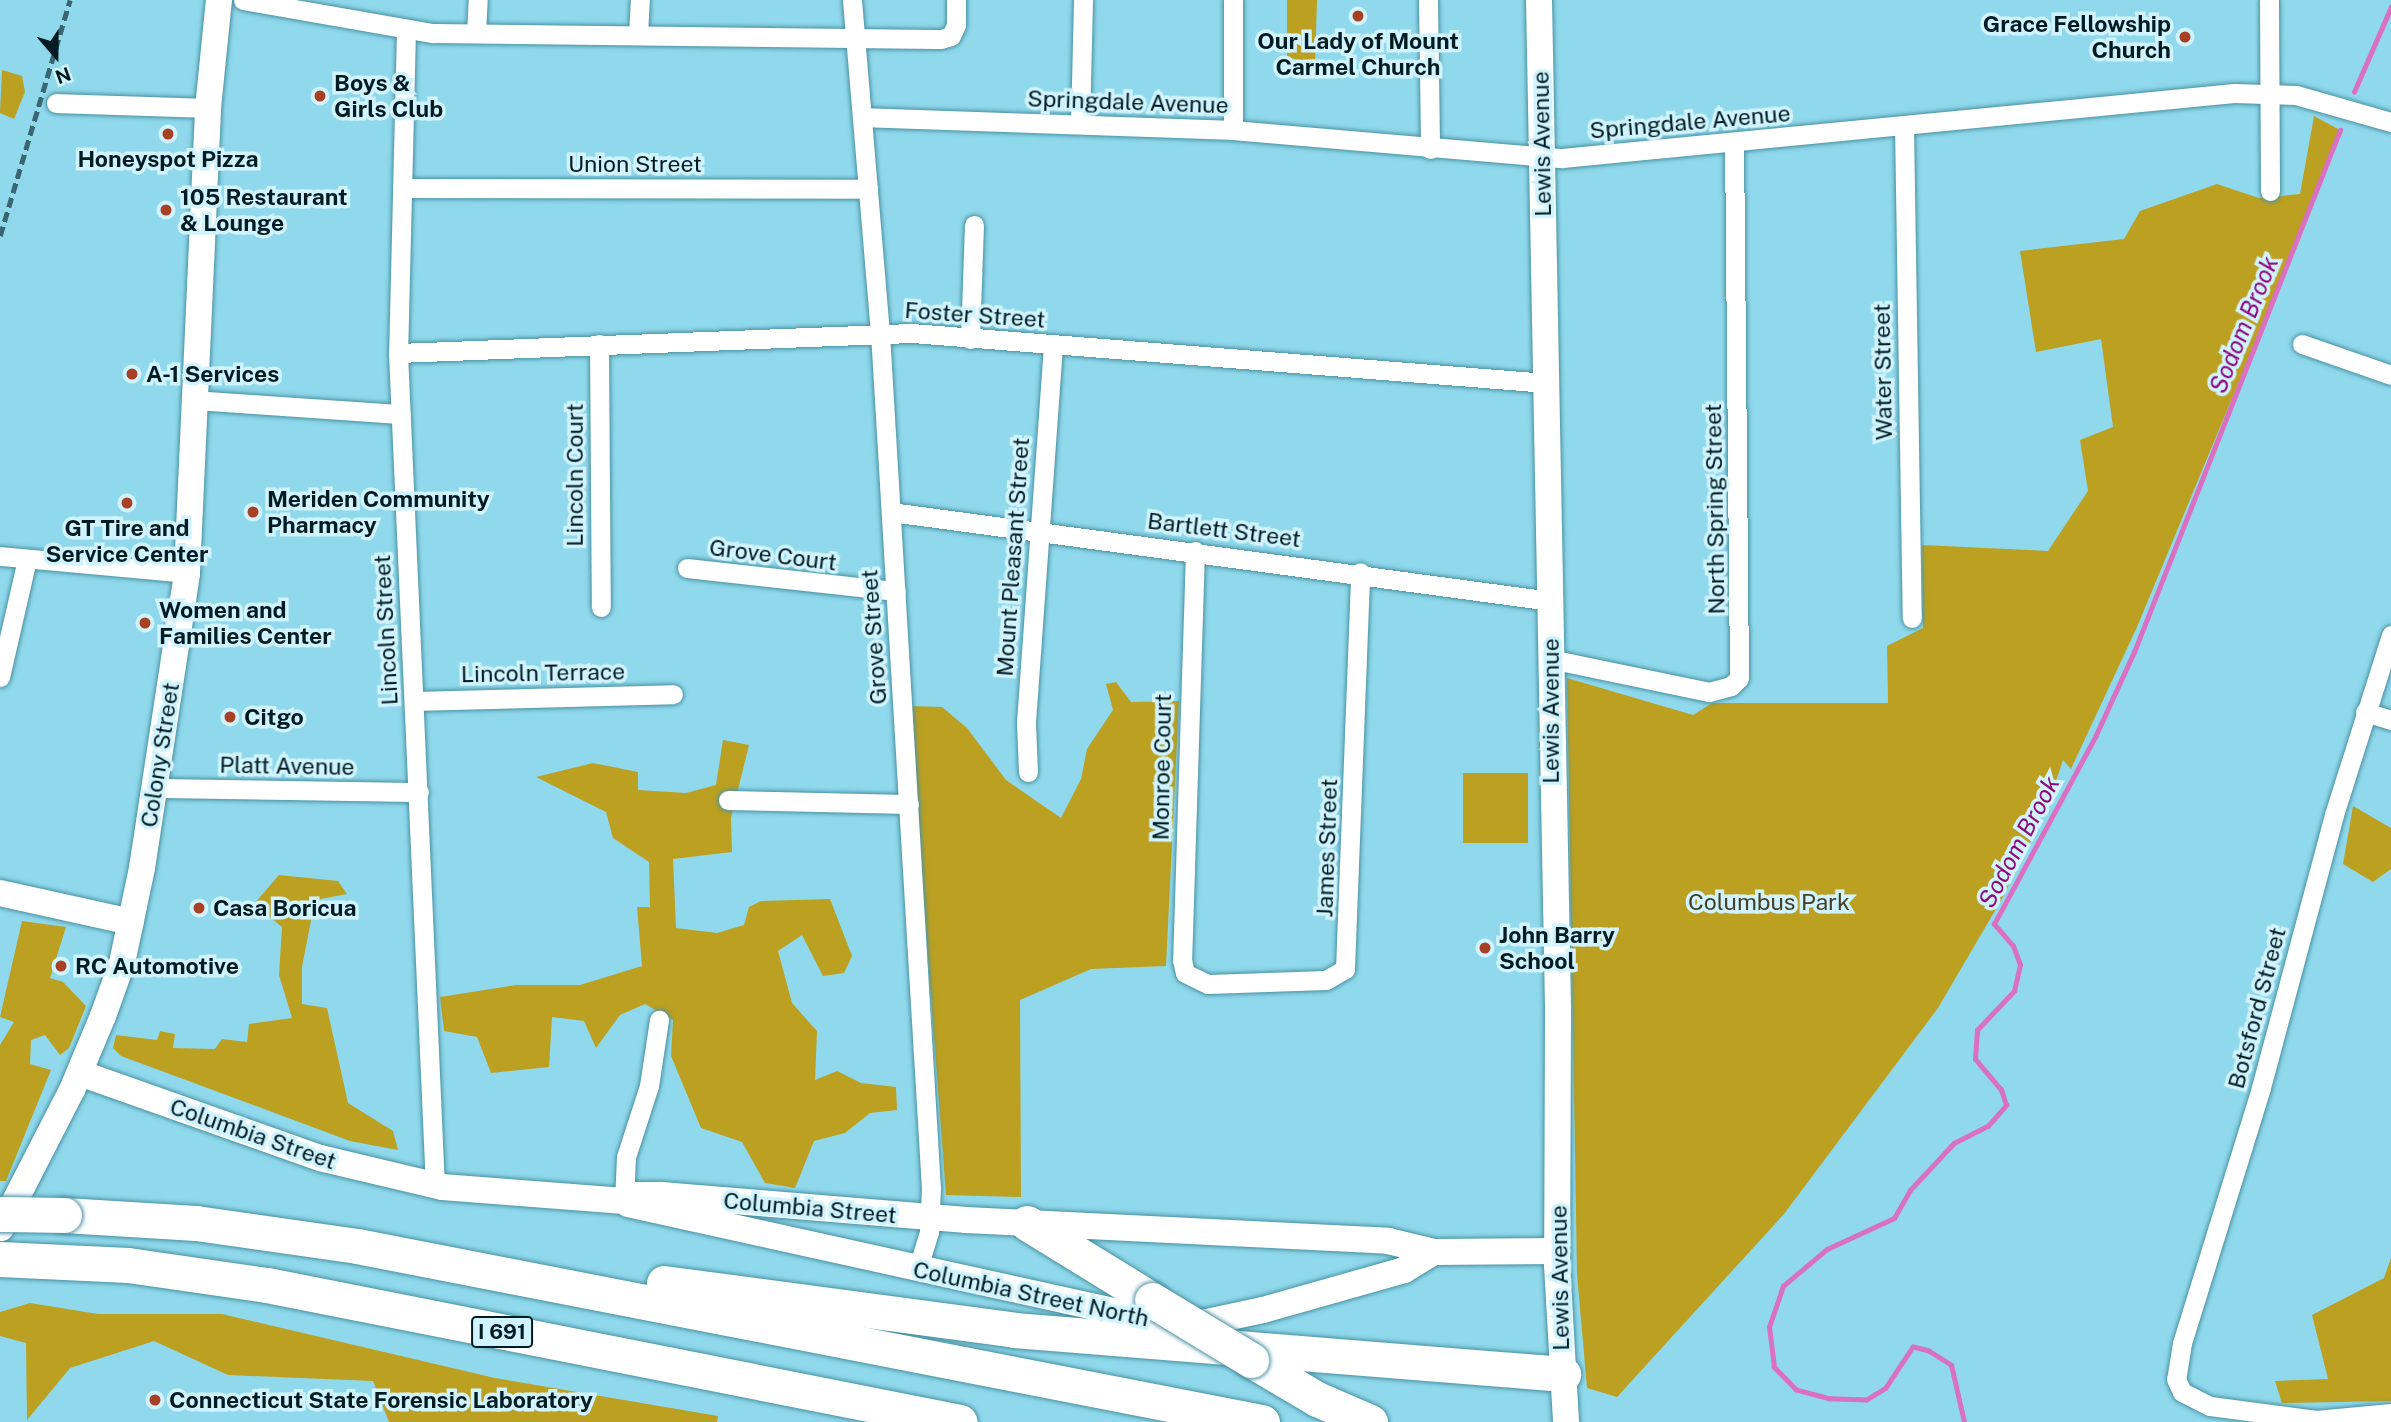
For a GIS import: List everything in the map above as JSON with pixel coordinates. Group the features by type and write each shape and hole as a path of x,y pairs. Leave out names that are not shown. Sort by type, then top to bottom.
{"highway":[{"name":"I 691","path":"0,1214 64,1215 257,1230 474,1268 1262,1422"},
{"path":"1027,1223 1317,1399 1370,1422"},
{"name":"I 691","path":"0,1259 24,1274 213,1276 960,1422"},
{"path":"474,1268 518,1261 1014,1330 1563,1374"}],"main road":[{"name":"Colony Street","path":"0,1230 80,1073 115,983 131,922 155,788 187,573 208,108 219,0"},
{"name":"Lewis Avenue","path":"1539,0 1548,383 1558,1251 1566,1422"},
{"path":"0,893 131,922"},
{"name":"Columbia Street","path":"80,1073 320,1158 435,1186 624,1201 657,1195 931,1218 1395,1242 1434,1252 1558,1251"},
{"name":"Columbia Street North","path":"624,1201 645,1210 1143,1319 1190,1323 1249,1313 1396,1272 1434,1252"}],"street":[{"path":"243,0 406,30 855,38 951,36 956,25 956,0"},
{"path":"475,33 478,0"},
{"path":"638,35 640,0"},
{"name":"Grove Street","path":"852,0 880,333 931,1218 918,1269"},
{"path":"1080,124 1083,0"},
{"path":"1233,0 1233,130"},
{"path":"1428,0 1430,149"},
{"path":"2269,0 2270,191"},
{"name":"Lincoln Street","path":"406,30 398,353 435,1186"},
{"name":"Springdale Avenue","path":"862,117 1233,130 1542,157 2269,93 2296,95 2391,122"},
{"path":"55,103 208,108"},
{"name":"Water Street","path":"1904,125 1912,618"},
{"name":"North Spring Street","path":"1550,659 1709,692 1731,686 1739,678 1734,142"},
{"name":"Union Street","path":"402,188 868,189"},
{"path":"970,339 974,225"},
{"name":"Foster Street","path":"398,353 880,333 1548,383"},
{"name":"Lincoln Court","path":"600,344 601,607"},
{"path":"2302,344 2391,375"},
{"name":"Mount Pleasant Street","path":"1028,772 1026,722 1052,345"},
{"path":"194,400 401,414"},
{"name":"Bartlett Street","path":"891,512 1360,572 1551,601"},
{"name":"Monroe Court","path":"1193,980 1185,973 1182,960 1195,551"},
{"path":"0,556 187,573"},
{"path":"0,677 27,559"},
{"name":"Grove Court","path":"687,568 896,591"},
{"name":"James Street","path":"1193,980 1208,984 1326,980 1345,969 1360,572"},
{"name":"Botsford Street","path":"2391,635 2365,712 2223,1219 2182,1343 2176,1379 2182,1392 2210,1406 2316,1420 2391,1413"},
{"name":"Lincoln Terrace","path":"414,701 673,694"},
{"path":"2365,712 2391,720"},
{"name":"Platt Avenue","path":"155,788 419,792"},
{"path":"728,800 909,804"},
{"path":"624,1201 625,1157 649,1086 659,1020"}],"green space":[{"path":"1287,0 1317,0 1315,64 1287,57"},
{"path":"2,70 22,76 25,92 14,119 0,113"},
{"name":"Columbus Park","path":"2314,116 2340,130 2282,278 2137,627 2071,769 2063,760 2048,805 2003,897 1938,1008 1784,1214 1617,1397 1587,1388 1577,1274 1567,678 1693,715 1712,703 1888,703 1887,646 1923,628 1922,545 2048,551 2088,491 2080,440 2113,427 2101,339 2036,352 2020,251 2124,239 2140,211 2217,184 2259,198 2300,194"},
{"path":"1116,682 1131,702 1179,701 1166,966 1091,969 1020,1000 1021,1197 946,1195 909,706 942,707 967,728 1006,780 1061,818 1081,779 1087,749 1113,710 1106,684"},
{"path":"723,740 749,745 731,818 732,852 673,859 676,928 717,933 744,925 749,907 761,901 830,899 852,956 844,973 823,976 802,935 778,951 792,1003 817,1031 815,1080 837,1071 861,1083 896,1087 897,1110 870,1113 845,1133 814,1141 795,1188 765,1183 742,1142 701,1128 671,1056 673,1020 645,1004 620,1015 596,1048 584,1021 552,1017 549,1067 491,1073 477,1037 444,1031 440,997 516,985 580,985 642,966 637,907 650,907 649,862 613,838 606,812 536,777 593,763 638,772 638,790 686,793 716,785"},
{"path":"1463,773 1528,773 1528,843 1463,843"},
{"path":"2353,806 2391,828 2391,869 2373,882 2343,864"},
{"path":"279,875 338,881 347,894 315,900 302,967 302,1004 327,1008 348,1103 393,1131 398,1150 350,1141 121,1056 113,1048 116,1035 157,1040 160,1031 175,1034 173,1048 215,1049 222,1039 247,1042 249,1024 292,1018 279,975 282,927 254,904"},
{"path":"22,921 66,927 50,978 63,982 86,1006 69,1048 60,1055 45,1035 31,1040 30,1064 51,1070 6,1181 0,1181 0,1045 14,1022 0,1017"},
{"path":"2391,1258 2391,1401 2282,1403 2275,1381 2328,1379 2312,1315 2384,1278"},
{"path":"30,1303 98,1314 222,1314 495,1378 718,1416 717,1422 389,1422 373,1381 228,1375 154,1341 70,1368 27,1420 26,1343 0,1336 0,1312"}],"waterway":[{"name":"Sodom Brook","path":"2354,92 2391,7"},
{"name":"Sodom Brook","path":"1964,1422 1951,1365 1929,1351 1913,1347 1886,1388 1867,1400 1830,1399 1796,1390 1774,1367 1769,1327 1783,1286 1827,1249 1894,1218 1910,1190 1954,1143 1988,1126 2006,1105 2001,1090 1975,1059 1977,1030 2014,991 2020,965 2013,946 1994,924 2095,737 2134,652 2340,130"}],"railway":[{"path":"0,236 70,0"}],"place":[{"name":"Our Lady of Mount Carmel Church","path":"1358,16"},
{"name":"Grace Fellowship Church","path":"2185,37"},
{"name":"Boys & Girls Club","path":"320,96"},
{"name":"Honeyspot Pizza","path":"168,134"},
{"name":"105 Restaurant & Lounge","path":"166,210"},
{"name":"A-1 Services","path":"132,374"},
{"name":"GT Tire and Service Center","path":"127,503"},
{"name":"Meriden Community Pharmacy","path":"253,512"},
{"name":"Women and Families Center","path":"145,623"},
{"name":"Citgo","path":"230,717"},
{"name":"Casa Boricua","path":"199,908"},
{"name":"John Barry School","path":"1485,948"},
{"name":"RC Automotive","path":"61,966"},
{"name":"Connecticut State Forensic Laboratory","path":"155,1400"}]}
